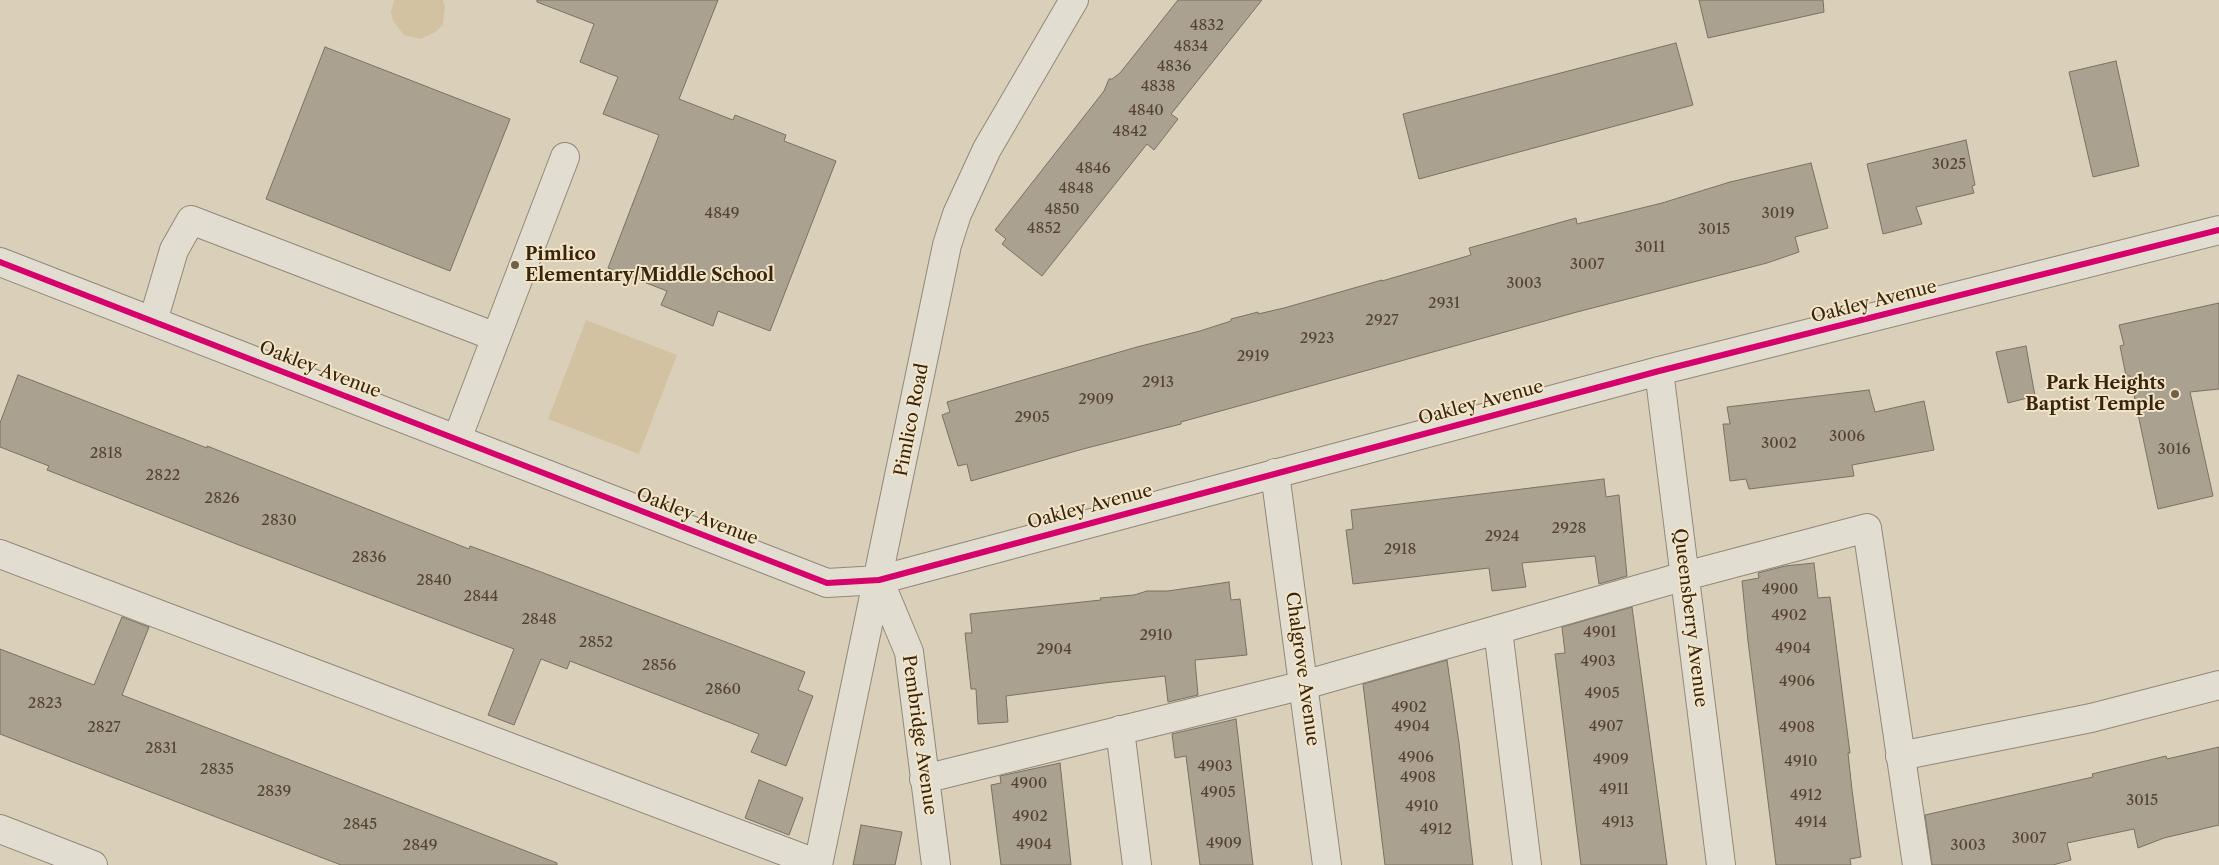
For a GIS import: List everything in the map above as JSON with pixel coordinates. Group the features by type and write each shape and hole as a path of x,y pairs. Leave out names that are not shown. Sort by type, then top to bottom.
{"street":[{"name":"Pimlico Road","path":"818,865 879,580 938,288 957,214 987,148 1074,0"},
{"path":"457,440 565,157"},
{"path":"153,322 174,250 191,220 496,337"},
{"name":"Oakley Avenue","path":"0,262 828,583 879,580 1659,371 2219,230"},
{"name":"Queensberry Avenue","path":"1659,371 1721,865"},
{"name":"Chalgrove Avenue","path":"1276,473 1328,865"},
{"path":"924,779 1304,685 1685,576 1867,528 1917,865"},
{"path":"0,554 818,865"},
{"name":"Pembridge Avenue","path":"879,580 909,652 936,865"},
{"path":"1498,630 1527,865"},
{"path":"1900,756 2090,718 2219,685"},
{"path":"1120,730 1137,865"},
{"path":"0,829 94,865"}],"shaded area":[{"path":"394,0 443,0 445,7 443,24 437,31 421,39 404,35 393,21 391,12"},
{"path":"586,320 677,355 639,454 548,419"}],"building":[{"path":"537,0 718,0 679,99 733,120 735,115 786,135 784,141 836,161 770,331 718,311 713,326 661,305 667,291 608,268 659,135 603,114 618,77 580,62 594,24 537,2"},
{"path":"1178,0 1262,0 1171,114 1178,119 1154,150 1147,144 1042,276 1002,244 1006,239 995,230 1104,91 1109,79 1120,73"},
{"path":"1699,0 1823,0 1824,12 1708,38"},
{"path":"1676,43 1693,105 1419,179 1403,114"},
{"path":"325,47 510,119 450,271 266,199"},
{"path":"2116,61 2139,166 2093,177 2069,72"},
{"path":"1966,140 1975,185 1972,186 1974,193 1916,207 1922,224 1883,234 1867,164"},
{"path":"1811,163 1828,228 1795,237 1799,252 1767,263 1577,312 1181,422 1181,424 1083,449 971,481 967,464 958,466 942,415 950,412 947,402 1137,347 1200,331 1231,321 1231,319 1284,308 1471,255 1469,248 1576,218 1577,224 1662,203 1730,182"},
{"path":"2219,303 2219,389 2190,392 2213,496 2158,509 2130,376 2126,376 2120,346 2124,345 2119,325"},
{"path":"2026,346 2035,396 2008,403 1996,352"},
{"path":"18,375 207,448 207,446 469,549 470,546 805,672 798,690 813,696 786,766 751,752 759,734 570,661 567,669 541,659 514,725 488,715 514,649 47,470 49,466 0,447 0,423"},
{"path":"1869,390 1875,412 1924,401 1934,450 1852,465 1854,476 1749,489 1746,479 1730,481 1723,424 1730,424 1727,407"},
{"path":"1604,479 1606,497 1619,495 1627,576 1599,584 1595,556 1522,563 1526,587 1492,591 1489,568 1353,584 1346,530 1353,529 1351,510"},
{"path":"1814,563 1818,598 1830,597 1861,857 1850,859 1851,865 1776,865 1742,581 1759,578 1758,573 1785,566"},
{"path":"1229,582 1231,600 1240,599 1247,655 1195,660 1198,695 1168,702 1165,676 1104,683 1006,696 1008,722 978,724 976,689 971,689 965,633 972,633 970,614 1101,600 1100,598 1134,595 1147,591 1168,591"},
{"path":"1632,607 1667,865 1581,865 1555,654 1565,653 1562,627"},
{"path":"122,617 149,627 122,695 557,863 557,865 341,865 0,734 0,649 94,685"},
{"path":"1447,660 1473,865 1385,865 1363,684"},
{"path":"1236,719 1253,865 1200,865 1186,756 1175,758 1172,734"},
{"path":"2219,747 2219,825 2164,838 2138,848 2134,829 2067,843 2071,860 2053,865 1932,865 1925,815 2093,777 2092,774 2166,756 2167,759"},
{"path":"1060,763 1071,865 1001,865 991,785 1001,783 1000,776"},
{"path":"759,780 803,798 789,835 745,818"},
{"path":"861,825 902,832 895,865 853,865"}],"cycle path":[{"path":"0,262 827,583 879,580 1659,371 2219,230"}],"place":[{"name":"Pimlico Elementary/Middle School","path":"515,265"},
{"name":"Park Heights Baptist Temple","path":"2175,394"}]}
